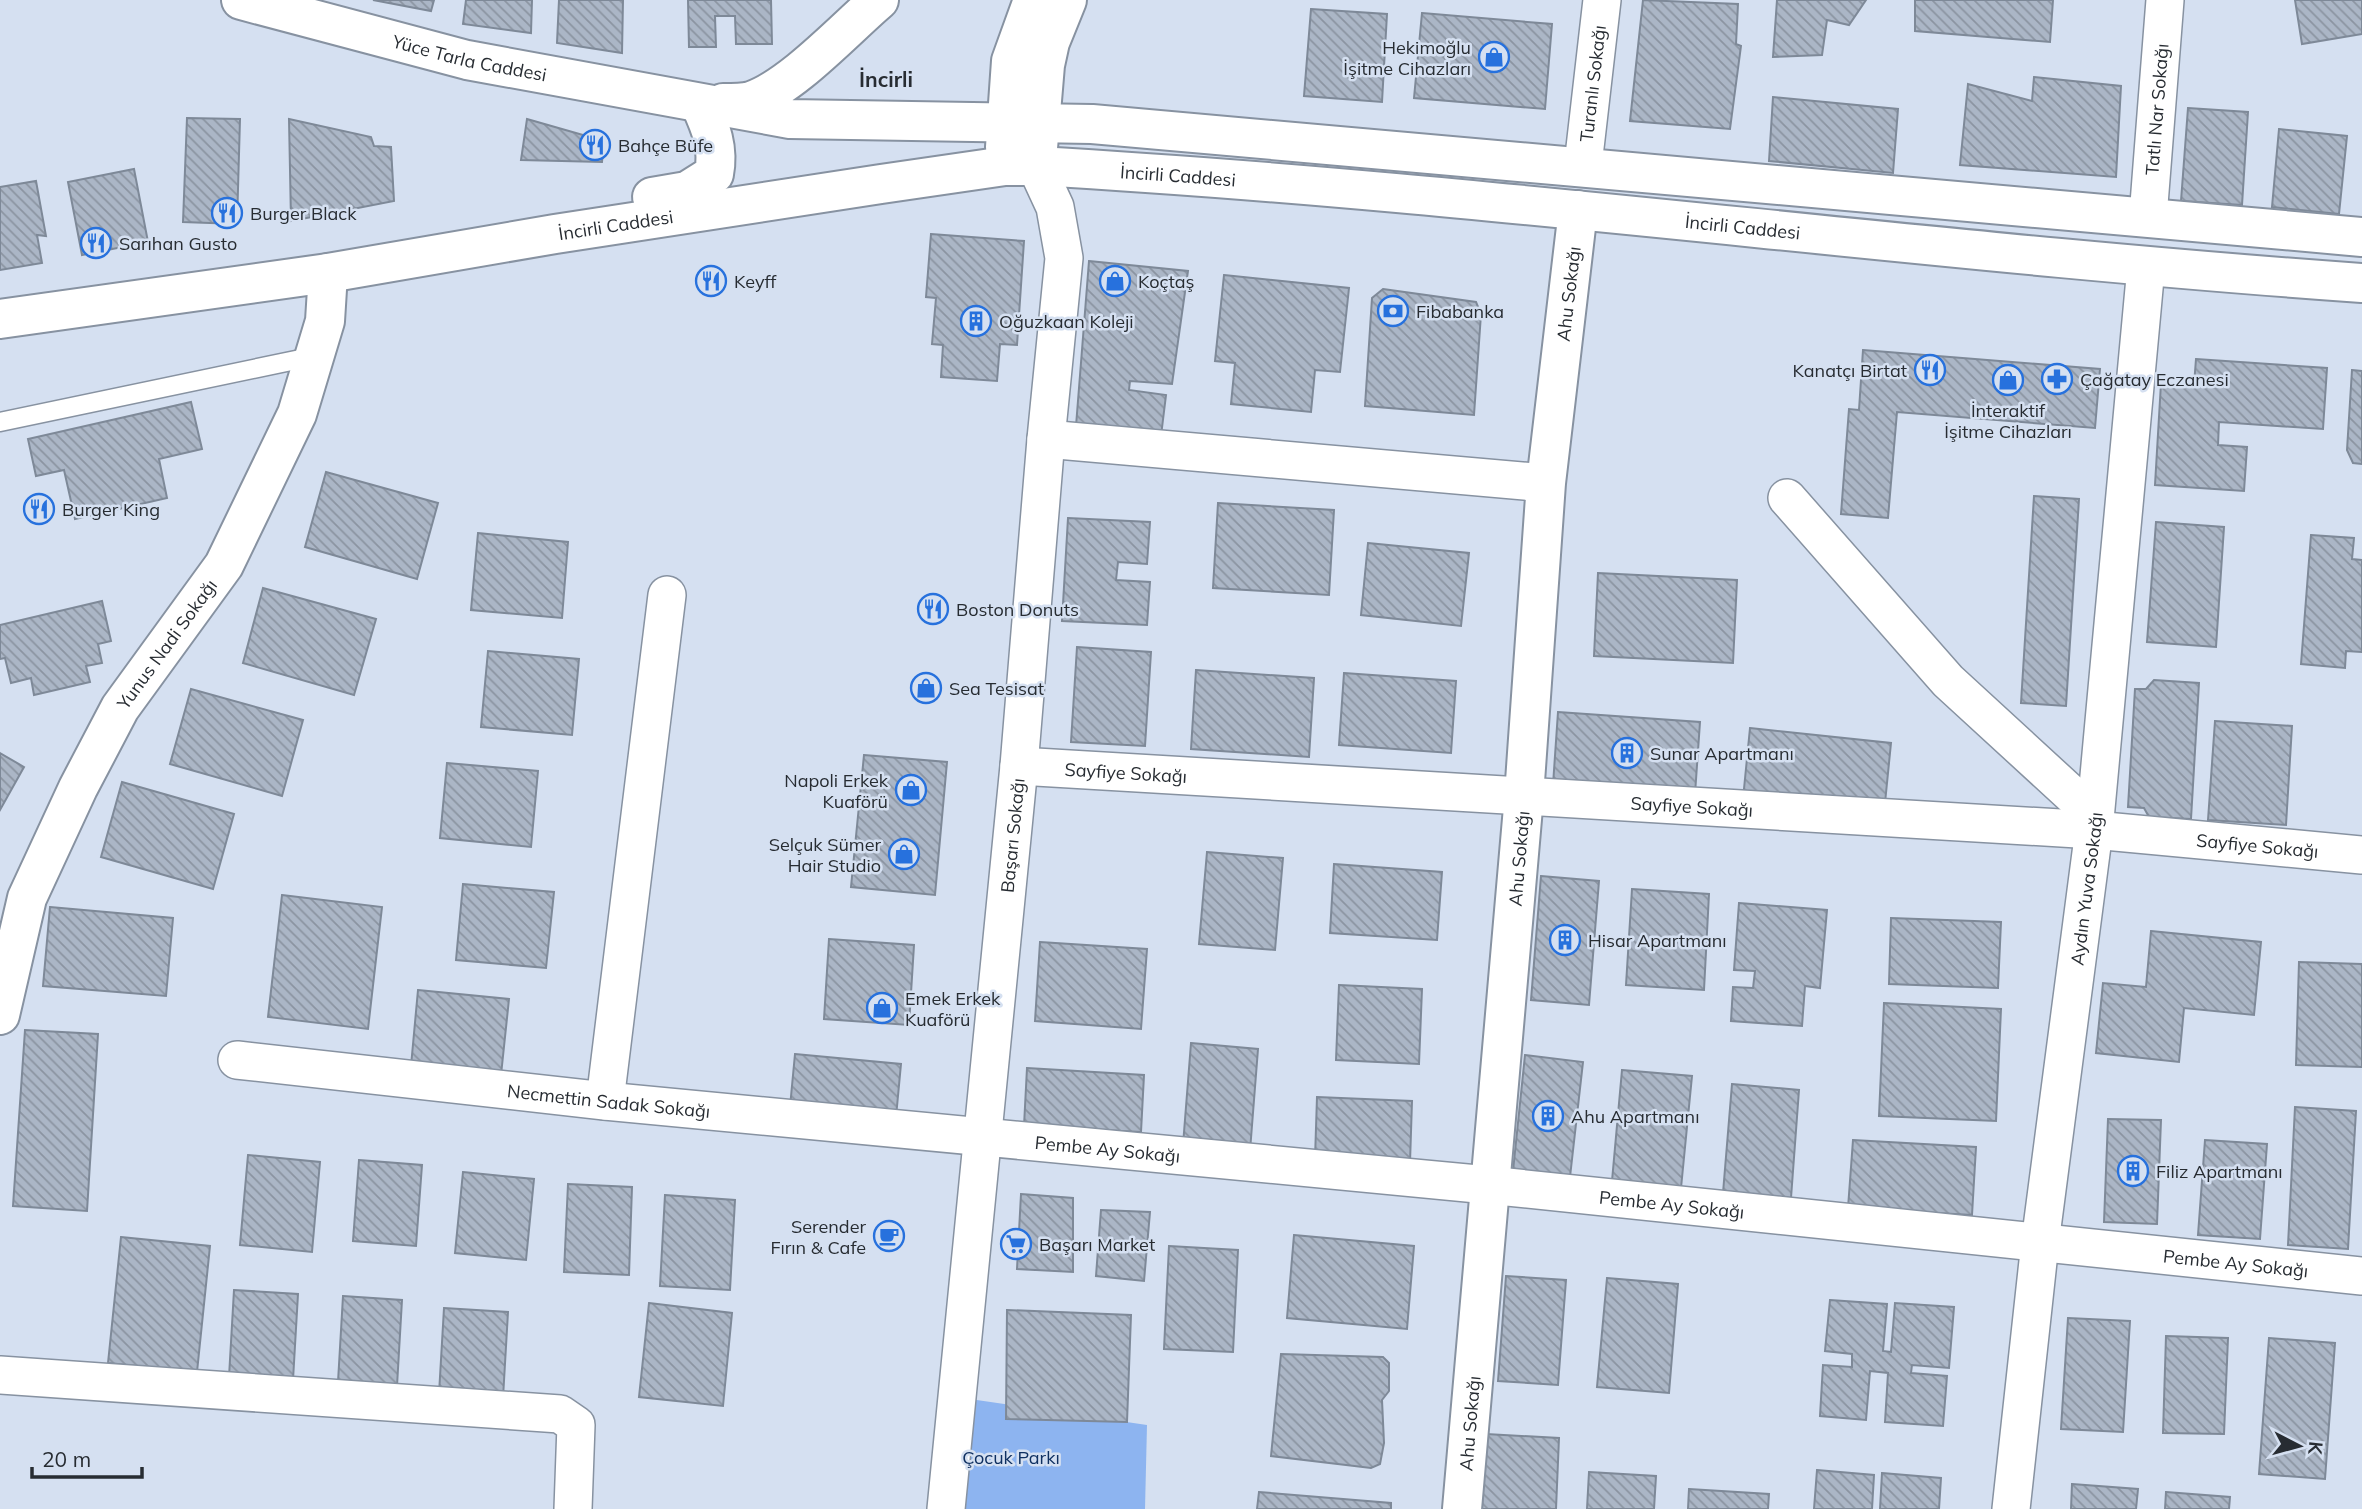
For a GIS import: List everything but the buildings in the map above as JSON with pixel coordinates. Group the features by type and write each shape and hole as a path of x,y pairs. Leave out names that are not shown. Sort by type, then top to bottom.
{"main road":[{"name":"Yüce Tarla Caddesi","path":"241,0 467,60 700,104"},
{"path":"700,104 748,102 766,94 788,79 878,0"},
{"path":"1021,166 1023,121 1011,61 1033,0"},
{"path":"1023,121 1050,42 1068,0"},
{"path":"700,104 790,119 1023,121 1197,132 2362,237"},
{"path":"555,234 648,198 687,191 714,174 718,155 711,127 700,104"},
{"name":"Ahu Sokağı","path":"1462,1509 1488,1185 1524,796 1546,483 1583,165"},
{"name":"İncirli Caddesi","path":"0,319 328,273 555,234 1021,166 1578,210 2146,267 2362,283"},
{"name":"Yunus Nadi Sokağı","path":"0,1015 27,898 78,788 120,708 224,565 297,414 325,321 328,273"}],"street":[{"name":"Turanlı Sokağı","path":"1583,165 1602,0"},
{"name":"Tatlı Nar Sokağı","path":"2148,217 2165,0"},
{"name":"Başarı Sokağı","path":"946,1509 1019,766 1064,258 1055,207 1021,166"},
{"name":"Aydın Yuva Sokağı","path":"2011,1509 2040,1243 2095,823 2146,267"},
{"path":"1046,439 1546,483"},
{"path":"1787,498 1948,681 2063,783 2095,823"},
{"path":"605,1101 667,595"},
{"name":"Sayfiye Sokağı","path":"1019,766 1524,796 2095,823 2362,855"},
{"name":"Necmettin Sadak Sokağı","path":"237,1060 981,1139"},
{"name":"Pembe Ay Sokağı","path":"981,1139 1488,1185 2362,1276"},
{"path":"0,1375 560,1414 576,1425 573,1509"}],"lane":[{"path":"0,422 315,356"}],"green space":[{"name":"Çocuk Parkı","path":"963,1398 1147,1425 1145,1509 955,1509"}],"place":[{"name":"Hekimoğlu İşitme Cihazları","path":"1494,57"},
{"name":"Bahçe Büfe","path":"595,145"},
{"name":"Burger Black","path":"227,213"},
{"name":"Sarıhan Gusto","path":"96,243"},
{"name":"Keyff","path":"711,281"},
{"name":"Koçtaş","path":"1115,281"},
{"name":"Fibabanka","path":"1393,311"},
{"name":"Oğuzkaan Koleji","path":"976,321"},
{"name":"Kanatçı Birtat","path":"1930,370"},
{"name":"Çağatay Eczanesi","path":"2057,379"},
{"name":"İnteraktif İşitme Cihazları","path":"2008,380"},
{"name":"Burger King","path":"39,509"},
{"name":"Boston Donuts","path":"933,609"},
{"name":"Sea Tesisat","path":"926,688"},
{"name":"Sunar Apartmanı","path":"1627,753"},
{"name":"Napoli Erkek Kuaförü","path":"911,790"},
{"name":"Selçuk Sümer Hair Studio","path":"904,854"},
{"name":"Hisar Apartmanı","path":"1565,940"},
{"name":"Emek Erkek Kuaförü","path":"882,1008"},
{"name":"Ahu Apartmanı","path":"1548,1116"},
{"name":"Filiz Apartmanı","path":"2133,1171"},
{"name":"Serender Fırın & Cafe","path":"889,1236"},
{"name":"Başarı Market","path":"1016,1244"}],"district":[{"name":"İncirli","path":"886,79"}]}
